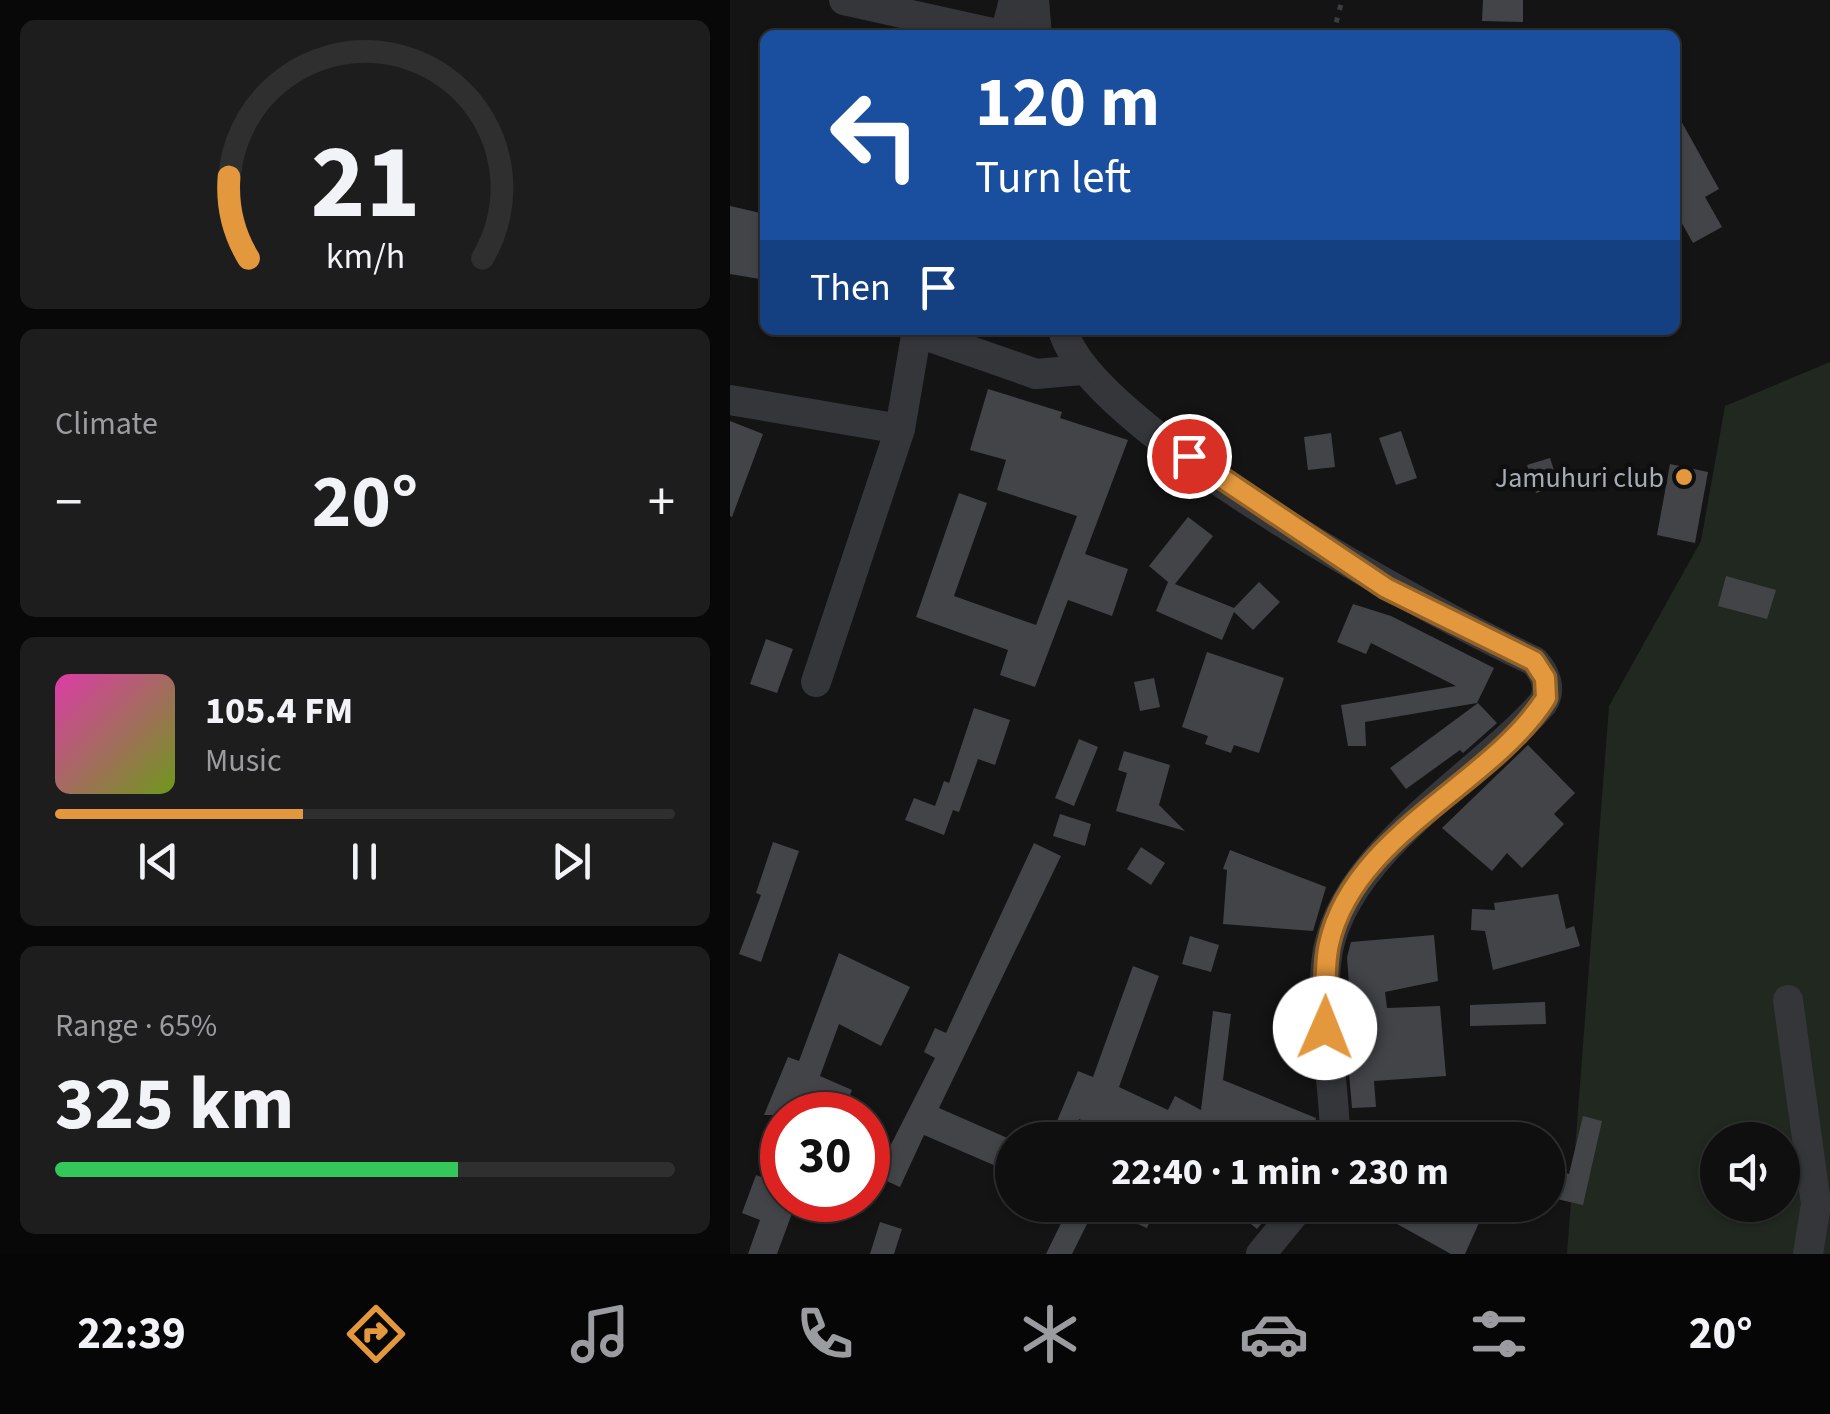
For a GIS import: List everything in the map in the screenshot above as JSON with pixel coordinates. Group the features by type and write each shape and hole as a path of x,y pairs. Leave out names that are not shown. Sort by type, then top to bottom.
{"street":[{"path":"844,0 981,30"},
{"path":"1005,30 1014,0"},
{"path":"1034,0 1037,30"},
{"path":"816,682 900,429 916,335"},
{"path":"928,335 1036,374 1082,370"},
{"path":"1065,335 1082,370 1136,418 1269,513 1386,588 1534,661 1545,678 1548,692 1543,703 1373,864 1338,916 1326,966 1325,1028 1335,1122"},
{"path":"730,400 900,429"},
{"path":"1788,1000 1816,1204 1808,1254"},
{"path":"1262,1254 1287,1222"}],"path":[{"path":"1334,30 1342,0"}],"shaded area":[{"path":"1830,362 1830,1254 1567,1254 1609,706 1701,541 1725,406"}],"building":[{"path":"1483,0 1523,0 1523,22 1482,21"},
{"path":"1680,119 1719,189 1705,197 1722,227 1693,243 1680,220"},
{"path":"730,206 760,213 760,279 730,274"},
{"path":"988,389 1062,412 1060,418 1128,440 1085,554 1128,569 1112,616 1068,600 1035,687 1000,675 1008,650 916,617 959,493 987,503 954,596 1036,625 1077,516 997,490 1006,460 970,450"},
{"path":"730,421 763,434 732,517 730,516"},
{"path":"1401,431 1417,478 1396,485 1379,438"},
{"path":"1331,433 1335,467 1308,470 1304,437"},
{"path":"1550,458 1559,486 1536,493 1527,465"},
{"path":"1670,464 1708,472 1695,543 1657,535"},
{"path":"1188,517 1213,536 1175,584 1234,608 1259,582 1280,602 1253,630 1234,612 1222,640 1156,611 1168,582 1149,566"},
{"path":"1726,576 1776,590 1767,619 1718,606"},
{"path":"1353,604 1391,616 1494,668 1477,703 1365,722 1366,746 1348,746 1341,705 1456,686 1371,643 1366,654 1337,642"},
{"path":"766,639 793,649 777,693 750,684"},
{"path":"1207,652 1284,678 1259,753 1234,745 1231,753 1205,744 1208,736 1182,727"},
{"path":"1154,678 1160,707 1140,711 1134,682"},
{"path":"1478,703 1497,723 1463,753 1460,750 1406,789 1390,768"},
{"path":"974,708 1010,720 995,765 978,759 959,812 953,810 944,835 905,820 914,798 935,806 944,781 949,783"},
{"path":"1079,739 1098,747 1074,806 1055,798"},
{"path":"1528,745 1575,793 1554,814 1564,824 1522,868 1507,853 1492,871 1442,828"},
{"path":"1124,751 1170,765 1159,805 1185,831 1116,811 1127,773 1118,770"},
{"path":"1060,814 1091,824 1085,846 1053,836"},
{"path":"773,842 799,851 761,962 739,954 761,895 756,893"},
{"path":"1034,843 1061,856 939,1108 995,1133 995,1166 924,1135 900,1187 890,1183 890,1146 935,1058 924,1052 935,1028 946,1033"},
{"path":"1141,847 1165,863 1151,885 1127,869"},
{"path":"1230,850 1326,887 1313,931 1223,924 1227,870 1223,869"},
{"path":"1558,894 1566,929 1574,926 1580,946 1493,970 1485,931 1471,930 1472,909 1495,910 1494,903"},
{"path":"1434,935 1438,981 1385,992 1387,1008 1440,1006 1446,1076 1374,1081 1376,1107 1352,1108 1345,1027 1352,1027 1347,957 1351,942"},
{"path":"1190,936 1219,945 1211,972 1182,964"},
{"path":"839,953 910,987 881,1046 839,1024 820,1076 851,1092 774,1092 788,1057 799,1061"},
{"path":"1133,966 1159,976 1119,1087 1168,1110 1175,1096 1201,1110 1213,1011 1231,1014 1223,1080 1316,1118 1316,1122 1057,1122 1078,1071 1093,1077"},
{"path":"1545,1002 1546,1024 1470,1026 1470,1005"},
{"path":"1583,1116 1602,1121 1583,1205 1565,1201 1565,1173 1569,1174"},
{"path":"756,1175 760,1177 760,1220 742,1213"},
{"path":"760,1220 789,1222 777,1254 748,1254"},
{"path":"880,1222 902,1229 894,1254 870,1254"},
{"path":"1062,1222 1088,1222 1072,1254 1046,1254"},
{"path":"1394,1222 1479,1222 1465,1254 1451,1254"}],"place":[{"name":"Jamuhuri club","path":"1684,477"}],"route":[{"path":"1189,456 1386,588 1534,661 1545,678 1546,698 1525,724 1373,864 1354,888 1329,942 1325,1028"}]}
